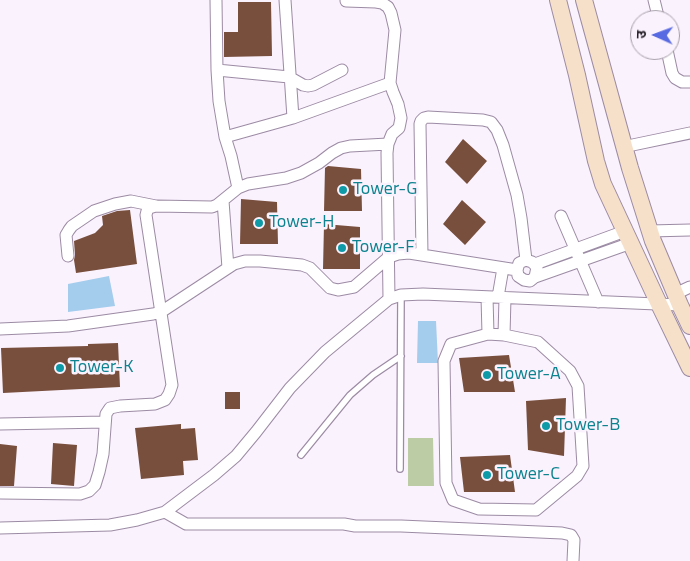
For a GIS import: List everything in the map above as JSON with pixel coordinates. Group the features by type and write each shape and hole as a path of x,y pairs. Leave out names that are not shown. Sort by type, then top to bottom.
{"street":[{"path":"216,0 219,101 225,137 238,188"},
{"path":"285,0 292,118"},
{"path":"558,0 596,162 603,184 690,368"},
{"path":"584,0 624,147 650,231 684,298 690,326"},
{"path":"346,1 382,3 388,7 391,14 395,30 390,83 398,104 401,118 400,128"},
{"path":"669,60 675,78 682,82 690,82"},
{"path":"217,70 290,78 303,85 313,85 342,70"},
{"path":"225,137 292,118 390,83"},
{"path":"389,298 388,144 392,134 400,128 421,121 424,118 483,120 491,122 497,130 503,145 516,195 530,262 537,270 536,277"},
{"path":"421,121 422,255"},
{"path":"624,147 690,133"},
{"path":"68,256 66,235 72,226 94,211 114,204 131,202 156,206 207,208 217,205 238,188 248,184 286,178 301,173 341,148 388,144"},
{"path":"223,201 228,268"},
{"path":"0,493 80,494 89,491 95,485 99,472 106,414 110,408 155,404 165,400 169,394 172,384 146,215 149,208 156,206"},
{"path":"561,216 598,302"},
{"path":"650,231 690,230"},
{"path":"628,237 580,261 530,280 524,280 518,276 517,270 520,263 628,237"},
{"path":"0,329 68,326 161,312 234,264 245,261 302,265 310,268 330,288 338,290 354,288 389,257 398,254 409,253 517,270"},
{"path":"488,334 503,268"},
{"path":"0,528 110,525 165,512 236,456 290,388 325,352 389,298 423,294 659,304 684,298"},
{"path":"496,297 504,335"},
{"path":"488,334 504,335 538,342 570,371 578,386 583,466 577,476 536,510 480,509 453,500 446,483 444,361 451,344 488,334"},
{"path":"0,424 105,422"},
{"path":"165,512 186,524 344,524 355,526 401,526 562,533 571,535 574,540 573,561"}],"lane":[{"path":"400,469 402,295"},
{"path":"301,455 350,396 373,375 402,356"}],"green space":[{"path":"408,438 433,438 434,486 408,486"}],"water":[{"path":"109,276 115,306 68,312 68,284"},
{"path":"418,321 436,321 438,363 417,363"}],"building":[{"path":"238,2 271,2 272,56 224,57 224,32 238,32"},
{"path":"463,139 487,161 467,184 445,162"},
{"name":"Tower-G","path":"328,166 361,169 362,211 324,211 325,168"},
{"name":"Tower-H","path":"241,199 277,202 278,244 240,244"},
{"path":"462,200 486,222 465,245 443,224"},
{"path":"130,210 137,264 76,273 74,241 95,233 103,225 102,216 117,211"},
{"name":"Tower-F","path":"324,224 360,227 360,269 323,269"},
{"path":"118,343 120,387 3,393 1,348 88,346 88,344"},
{"name":"Tower-A","path":"509,355 515,392 464,392 459,358"},
{"path":"225,392 240,392 240,409 225,409"},
{"name":"Tower-B","path":"566,398 564,456 528,450 526,401"},
{"path":"181,424 181,429 195,428 198,460 183,461 184,475 141,479 135,428"},
{"path":"53,443 77,445 74,486 51,484"},
{"path":"0,444 17,446 14,486 0,486"},
{"name":"Tower-C","path":"510,455 515,492 464,492 460,457"}],"place":[{"name":"Tower-G","path":"343,190"},
{"name":"Tower-H","path":"259,223"},
{"name":"Tower-F","path":"342,248"},
{"name":"Tower-K","path":"60,368"},
{"name":"Tower-A","path":"487,375"},
{"name":"Tower-B","path":"546,426"},
{"name":"Tower-C","path":"487,475"}]}
